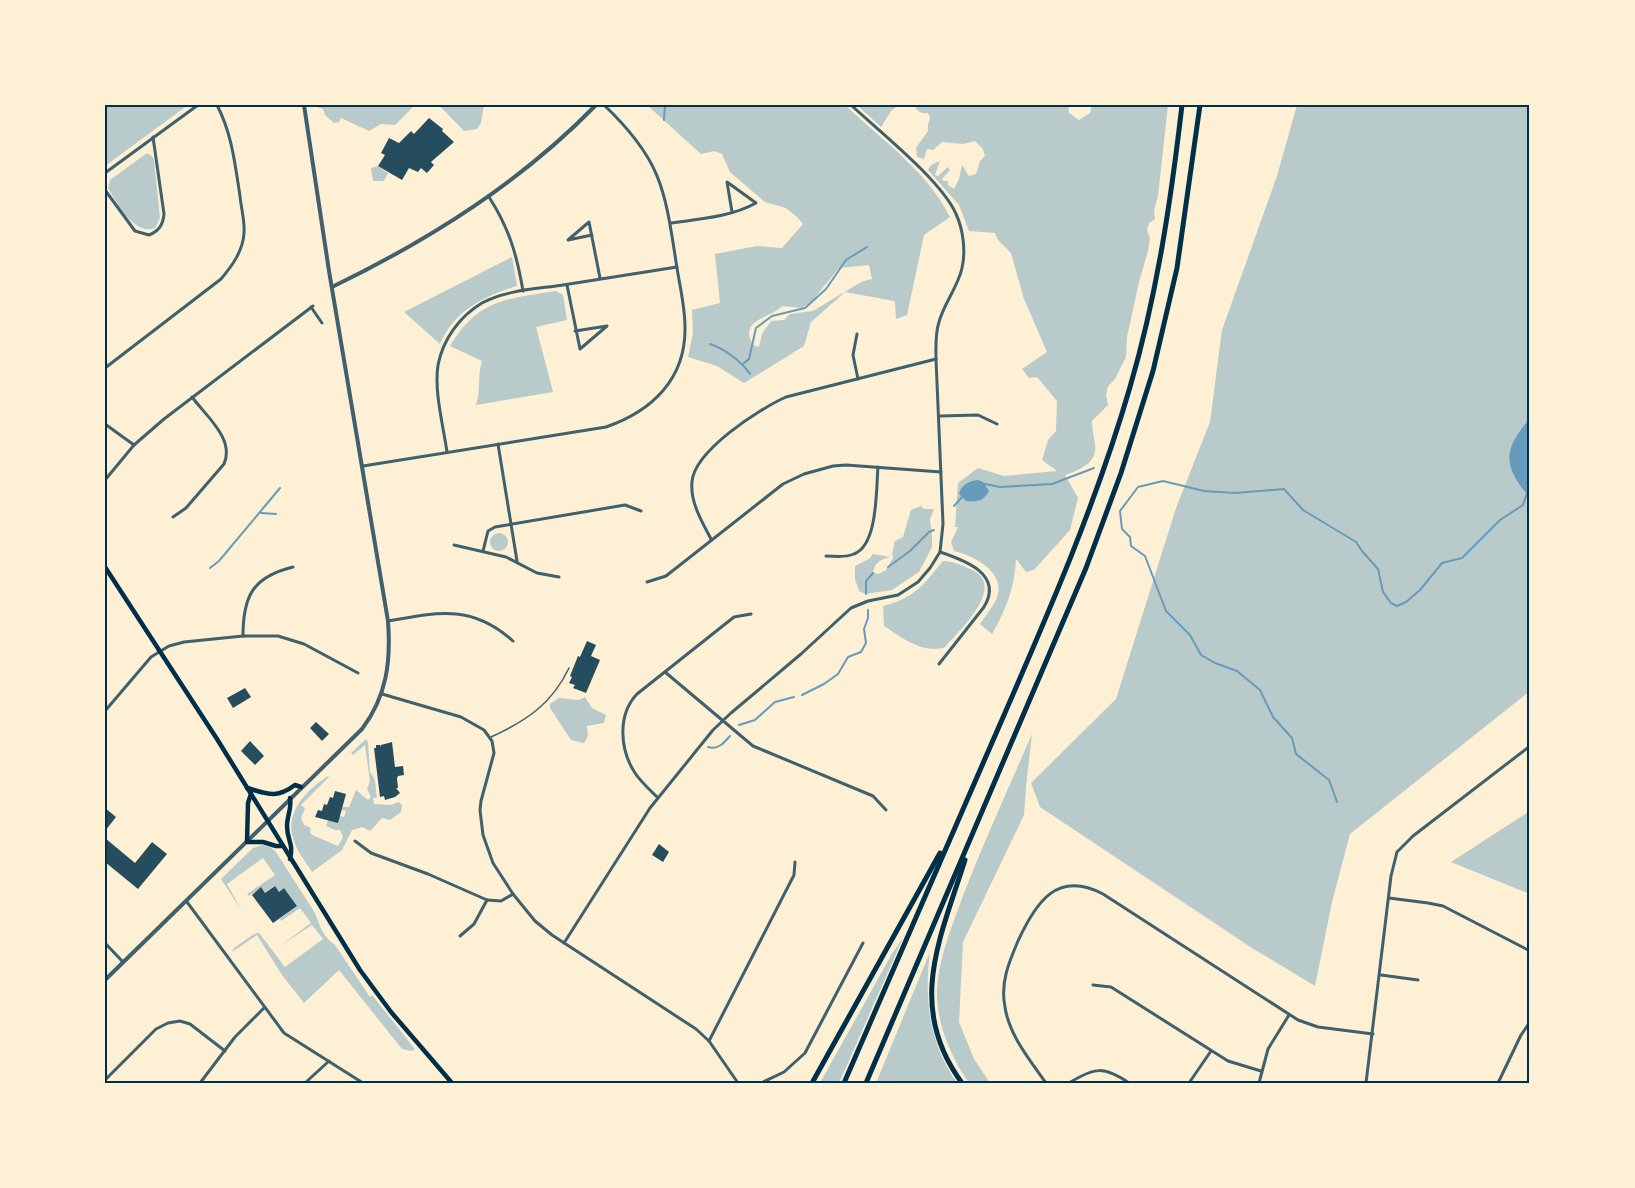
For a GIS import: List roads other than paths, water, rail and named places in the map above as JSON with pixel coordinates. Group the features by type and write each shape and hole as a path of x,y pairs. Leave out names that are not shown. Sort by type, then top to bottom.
{"highway":[{"path":"844,1083 1076,545 1105,468 1150,312 1164,242 1182,105"},
{"path":"866,1083 1086,568 1125,462 1153,371 1177,268 1200,105"},
{"path":"812,1083 957,823"},
{"path":"962,1083 942,1052 934,1029 931,1004 932,976 939,941 975,829"}],"main road":[{"path":"105,567 251,794 360,970 391,1012 452,1083"},
{"path":"247,788 274,795 284,793 295,785 302,787"},
{"path":"251,794 248,803 247,842 283,846"},
{"path":"290,798 292,806 287,830 293,847 290,859"}],"street":[{"path":"105,173 198,105"},
{"path":"105,368 221,279 230,269 241,247 243,222 233,152 226,124 217,105"},
{"path":"105,980 362,729 382,694 389,662 388,621 304,105"},
{"path":"332,287 411,245 489,197 539,159 596,105"},
{"path":"362,466 606,427 633,416 656,399 669,383 678,365 685,337 684,311 671,223 655,168 639,142 604,105"},
{"path":"564,943 658,798 722,720 801,654 851,608 904,592 925,576 940,552 941,472 936,359 939,323 958,282 963,262 962,231 952,206 928,177 851,105"},
{"path":"105,190 135,231 149,235 160,228 164,214 153,137"},
{"path":"671,223 732,212 746,209 756,203 727,182 732,212"},
{"path":"489,197 513,242 522,291"},
{"path":"591,235 568,240 589,222 600,279"},
{"path":"447,452 438,374 444,345 453,329 474,308 492,298 522,291 676,267"},
{"path":"567,285 575,331 579,349 607,326 575,331"},
{"path":"105,480 134,445 164,419 312,306 322,323"},
{"path":"857,333 853,355 858,379"},
{"path":"711,539 696,508 692,490 693,473 701,459 755,413 786,397 936,359"},
{"path":"173,517 186,508 224,464 227,456 225,442 192,397"},
{"path":"939,416 978,415 996,424"},
{"path":"105,424 134,445"},
{"path":"498,444 517,561"},
{"path":"647,582 666,576 770,493 804,474 833,466 879,466 941,472"},
{"path":"826,556 854,555 867,544 872,526 879,466"},
{"path":"483,551 488,531 495,527 625,505 641,511"},
{"path":"454,545 517,561 537,573 559,577"},
{"path":"939,664 984,607 989,593 987,580 979,570 962,560 940,552"},
{"path":"243,636 243,612 250,592 256,585 277,571 293,567"},
{"path":"388,621 435,614 458,614 482,619 501,630 513,641"},
{"path":"658,798 632,767 624,743 624,719 632,699 734,617 751,614"},
{"path":"105,711 145,662 159,650 184,642 243,636 278,636 319,651 358,673"},
{"path":"665,672 753,746 873,796 886,810"},
{"path":"382,694 461,717 478,725 490,737 494,753 481,801 482,827 493,863 513,894 535,921 564,943 684,1020 709,1041 738,1083"},
{"path":"1366,1083 1394,858 1401,846 1530,746"},
{"path":"356,841 371,853 428,874 487,900 501,901 513,894"},
{"path":"709,1041 794,875 795,862"},
{"path":"1046,1083 1009,1024 1004,999 1004,982 1009,961 1034,909 1044,897 1062,887 1078,885 1103,894 1289,1015 1318,1027 1373,1034"},
{"path":"1389,898 1443,906 1530,951"},
{"path":"460,936 474,924 487,900"},
{"path":"187,902 284,1033 363,1083"},
{"path":"105,943 123,962"},
{"path":"761,1083 784,1072 805,1053 863,943"},
{"path":"1380,975 1418,980"},
{"path":"1093,985 1111,987 1233,1064 1261,1071"},
{"path":"200,1083 235,1037 264,1008"},
{"path":"1259,1083 1272,1041 1289,1015"},
{"path":"105,1080 156,1029 168,1023 180,1021 190,1024 225,1051"},
{"path":"1498,1083 1521,1035 1530,1022"},
{"path":"1189,1083 1211,1051"},
{"path":"305,1083 329,1061"},
{"path":"1069,1083 1098,1070 1110,1072 1129,1083"}],"lane":[{"path":"490,737 543,706 560,686 569,668"}],"water":[{"path":"1530,418 1530,493 1525,492 1517,481 1512,471 1510,454 1516,437"},
{"path":"978,480 983,482 989,491 980,500 966,501 959,494 962,488 969,482"}],"waterway":[{"path":"664,120 665,105"},
{"path":"743,364 749,359 756,328 772,316 805,308 826,289 846,260 867,247"},
{"path":"710,344 732,356 750,374"},
{"path":"985,484 1000,487 1052,484 1094,468"},
{"path":"1337,802 1329,780 1296,754 1292,738 1273,717 1260,690 1237,671 1201,655 1190,635 1166,611 1145,556 1131,546 1130,537 1122,529 1120,511 1138,487 1163,481 1204,491 1235,493 1284,489 1303,510 1356,542 1378,569 1383,592 1391,603 1397,606 1406,602 1420,590 1442,563 1462,558 1500,520 1523,505 1527,493"},
{"path":"210,568 219,561 280,488"},
{"path":"954,506 962,497"},
{"path":"261,513 276,514"},
{"path":"888,567 934,530"},
{"path":"866,594 866,581 873,573"},
{"path":"802,695 838,674 848,657 861,652 866,643 864,629 868,610"},
{"path":"739,725 755,720 775,702 794,697"},
{"path":"708,747 718,747 730,736"}]}
